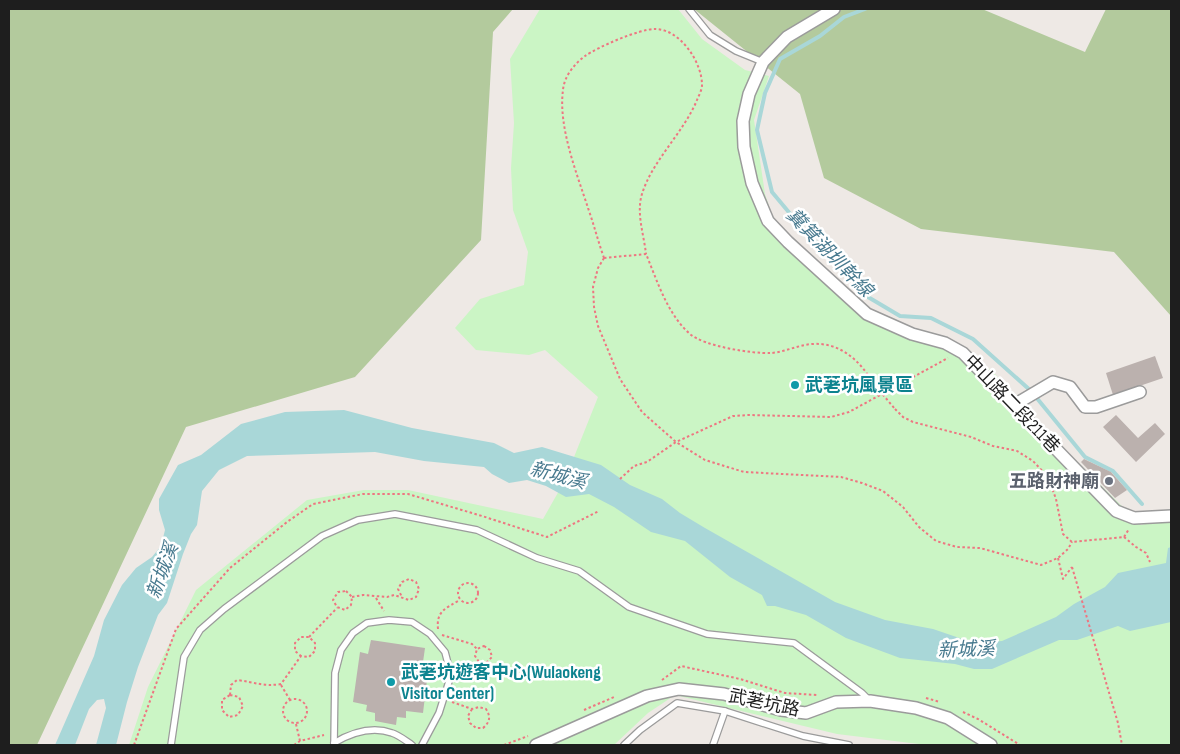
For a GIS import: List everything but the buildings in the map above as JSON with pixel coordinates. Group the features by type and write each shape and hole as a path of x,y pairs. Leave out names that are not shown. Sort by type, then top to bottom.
{"street":[{"name":"中山路二段211巷","path":"834,9 787,37 763,62 747,103 743,121 744,147 752,183 768,222 867,314 912,334 945,343 963,353 1023,400 1116,511 1134,518 1171,516"},
{"path":"1023,400 1053,382 1070,387 1085,407 1096,407 1140,392"},
{"name":"武荖坑路","path":"536,745 647,696 679,689 724,694 781,710 806,713 836,702 870,701 916,708 948,718 991,745"}],"lane":[{"path":"689,9 710,35 736,51 763,62"},
{"path":"171,745 184,657 200,630 224,609 322,536 358,520 395,514 477,530 537,558 579,572 629,607 706,634 794,644 862,693 870,701"},
{"path":"334,744 335,672 341,650 353,633 367,623 389,620 412,622 430,634 445,652 451,675 445,699 422,745"},
{"path":"624,745 640,730 677,703 725,711 803,736 849,745"},
{"path":"712,745 725,711"},
{"path":"334,744 348,735 370,730 391,733 412,745"}],"path":[{"path":"1072,542 1068,549 1058,558 1041,564 1000,552 980,548 958,547 936,541 919,527 903,507 883,491 841,477 744,472 705,460 676,442 642,412 620,379 598,326 594,307 593,287 598,268 604,258 580,188 562,106 563,88 570,71 584,57 632,35 655,29 668,33 683,42 699,68 702,86 694,106 651,175 642,193 640,216 646,254 667,302 680,324 691,335 710,344 727,348 770,353 813,344 839,348 865,370 873,383 903,417 913,422 993,446 1017,451 1032,461 1048,477 1056,499 1063,534 1072,542 1124,537 1146,553 1150,562"},
{"path":"604,258 646,254"},
{"path":"620,479 634,466 647,462 676,442 733,416 831,417 849,412 949,357 963,353"},
{"path":"482,516 547,538 599,511"},
{"path":"1124,537 1134,518"},
{"path":"1058,558 1063,580 1072,567 1118,723 1122,745"},
{"path":"352,597 363,595 375,597 394,596 409,600 416,597 419,589 416,582 409,579 402,582 398,589 402,597"},
{"path":"467,583 474,584 478,590 478,597 474,602 466,604 460,600 458,593 461,586 467,583"},
{"path":"346,591 352,597 352,605 345,610 337,607 333,600 338,592 346,591"},
{"path":"375,597 389,620"},
{"path":"430,634 438,629 437,620 441,612 460,600"},
{"path":"309,637 337,607"},
{"path":"430,634 439,634 472,644 477,649"},
{"path":"301,637 309,637 315,643 315,651 309,656 301,656 295,651 295,643 301,637"},
{"path":"484,646 490,650 492,657 487,662 479,662 475,656 477,649 484,646"},
{"path":"281,684 301,656"},
{"path":"230,695 231,685 237,680 258,685 281,684"},
{"path":"281,684 290,700"},
{"path":"230,695 239,697 243,706 238,714 229,716 222,710 222,700 230,695"},
{"path":"298,699 305,704 307,713 303,720 296,724 286,719 283,708 290,700 298,699"},
{"path":"445,699 472,709 479,707 486,709 490,716 488,723 483,728 476,728 470,723 468,716 472,709"},
{"path":"296,724 300,741"},
{"path":"294,745 300,741 317,736 334,734"}],"green space":[{"path":"9,9 513,9 493,32 481,240 355,377 186,427 37,745 9,745"},
{"name":"武荖坑風景區","path":"540,9 678,9 702,39 745,70 769,76 754,120 765,194 774,221 845,288 871,309 895,324 936,334 966,348 995,374 1025,410 1141,525 1171,518 1171,745 927,745 837,734 675,695 648,713 614,745 129,745 148,687 196,590 307,500 364,490 408,490 543,519 564,482 598,397 545,350 529,355 476,350 455,328 480,299 524,285 528,252 513,210 511,168 514,123 510,59"},
{"path":"694,9 982,9 1085,52 1106,9 1171,9 1171,316 1114,252 921,229 824,178 800,94"}],"water":[{"name":"新城溪","path":"344,410 412,428 494,443 514,453 542,447 601,465 630,485 662,499 680,513 705,528 835,602 885,620 933,629 974,643 1002,641 1056,617 1074,604 1105,587 1118,573 1166,563 1168,548 1171,547 1171,622 1130,631 1118,626 1077,640 1059,640 992,669 974,669 955,664 900,658 846,638 806,615 775,606 767,606 762,595 730,577 685,541 651,532 614,507 589,494 566,497 546,486 527,480 509,483 492,474 484,467 424,461 375,452 247,456 219,470 202,491 197,525 183,554 167,603 158,615 138,667 116,745 96,745 106,708 104,699 97,700 89,709 75,745 55,745 94,656 104,620 122,585 136,568 152,557 161,546 165,530 159,510 159,499 178,465 201,455 241,424 285,412"}],"waterway":[{"name":"糞箕湖圳幹線","path":"865,9 844,17 820,36 780,59 765,93 757,130 772,192 807,234 844,268 868,297 900,316 931,318 973,339 1031,391 1085,457 1113,471 1142,504"}],"place":[{"name":"武荖坑風景區","path":"795,385"},
{"name":"五路財神廟","path":"1109,481"},
{"name":"武荖坑遊客中心(Wulaokeng Visitor Center)","path":"391,682"}]}
